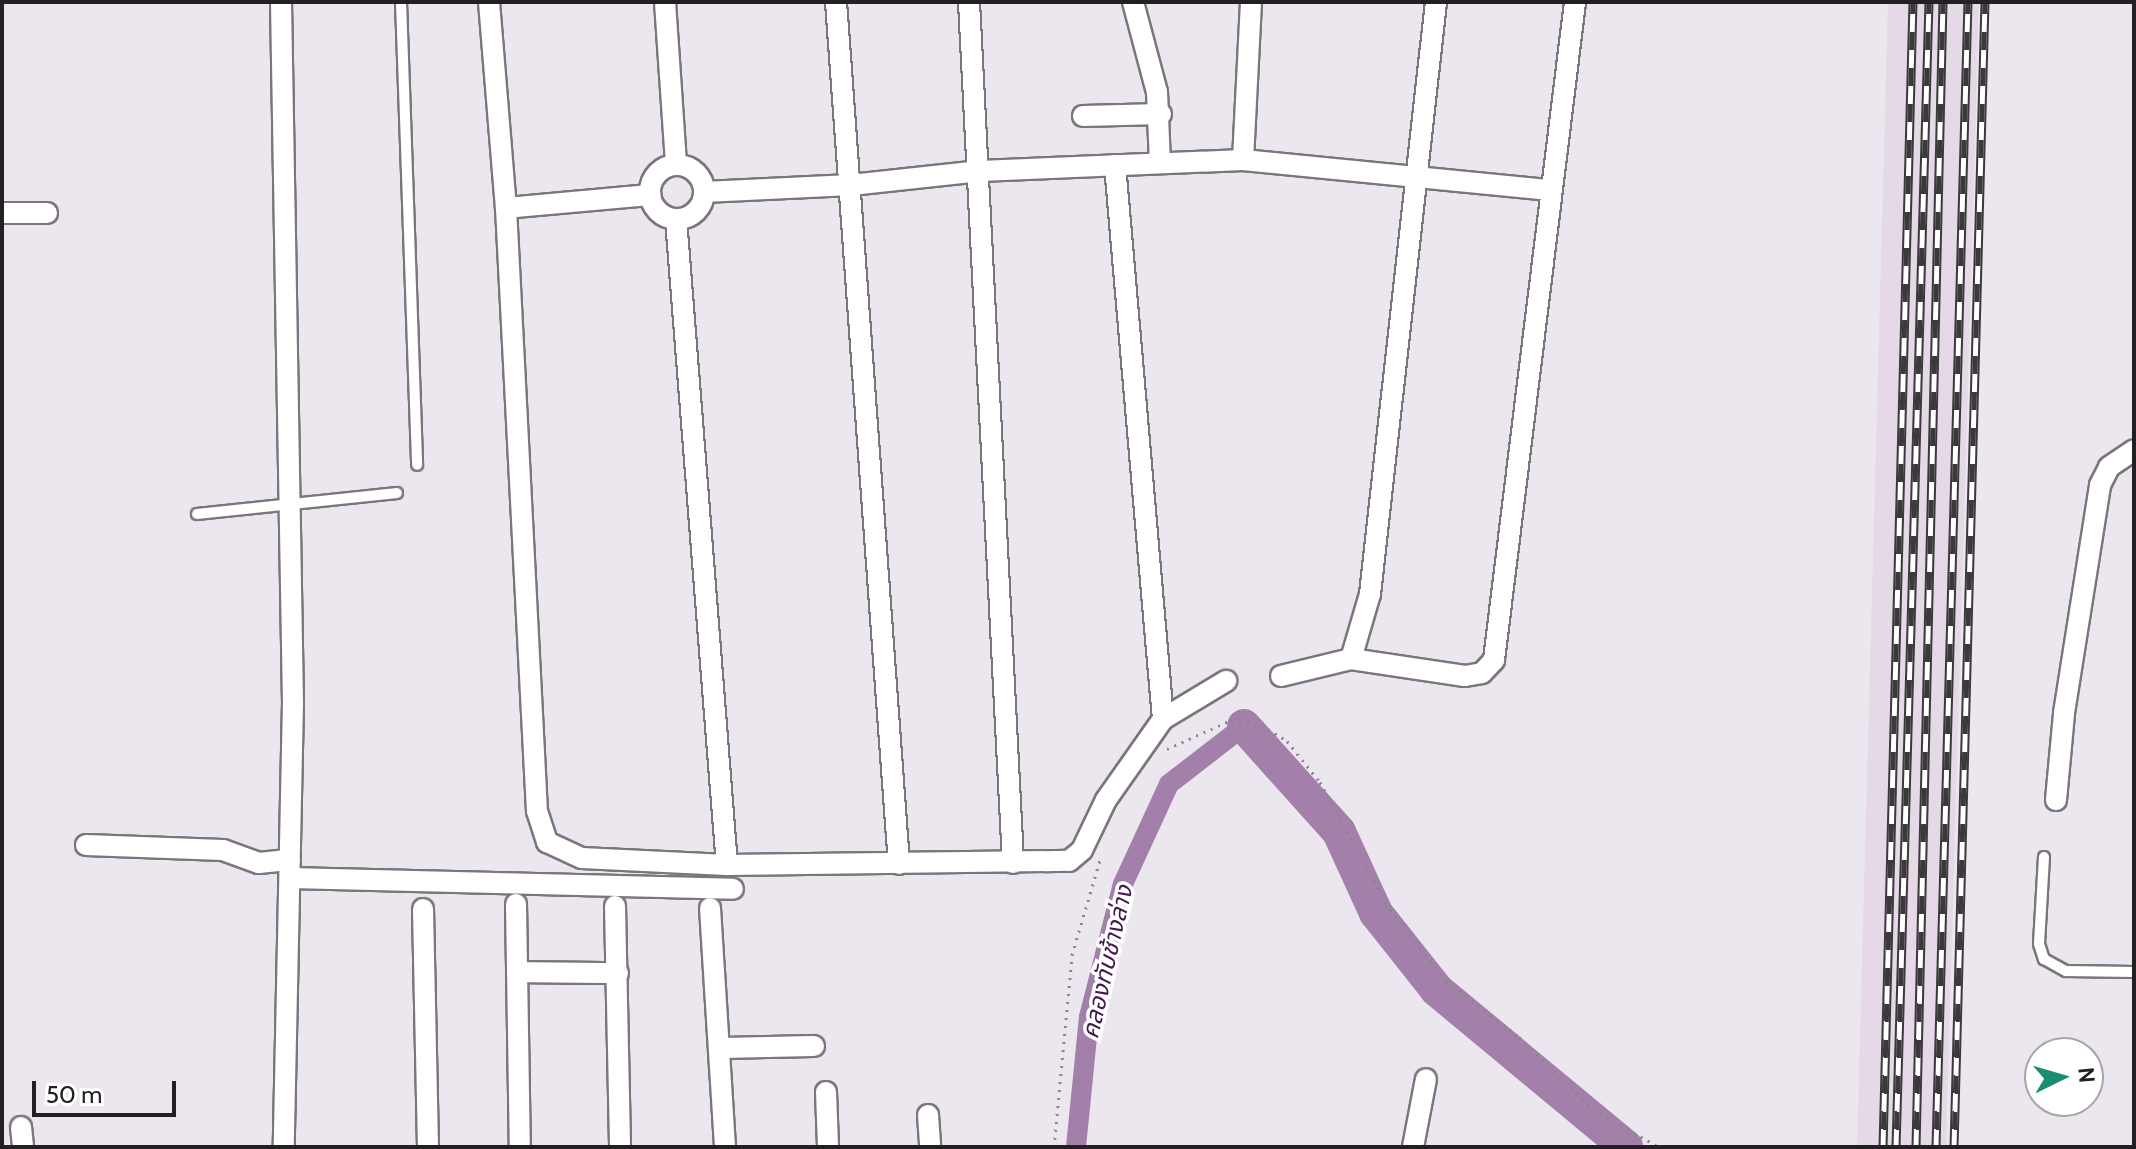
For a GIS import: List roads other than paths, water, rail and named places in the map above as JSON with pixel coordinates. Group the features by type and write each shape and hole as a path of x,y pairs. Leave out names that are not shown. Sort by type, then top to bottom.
{"street":[{"path":"281,2 289,505 290,869 284,1147"},
{"path":"489,2 506,208 540,830 558,851 582,858 727,865 1054,864 1082,850 1106,800 1163,719 1226,681"},
{"path":"665,2 676,165"},
{"path":"836,2 899,864"},
{"path":"969,2 1013,863"},
{"path":"1133,2 1161,114 1160,163"},
{"path":"1243,160 1251,2"},
{"path":"1351,659 1370,594 1436,2"},
{"path":"1281,676 1351,659 1465,676 1482,673 1494,660 1548,190 1575,2"},
{"path":"1083,116 1161,114"},
{"path":"704,192 851,185 980,171 1243,160 1548,190"},
{"path":"676,165 698,176 704,192 692,214 676,219 656,209 650,195 654,178 676,165"},
{"path":"1115,165 1163,719"},
{"path":"506,208 650,195"},
{"path":"2,213 47,213"},
{"path":"676,219 727,865"},
{"path":"2056,800 2064,713 2100,485 2109,467 2134,450"},
{"path":"86,845 223,850 259,863 290,869 733,889"},
{"path":"516,904 520,1147"},
{"path":"615,906 620,1147"},
{"path":"710,908 725,1147"},
{"path":"423,909 428,1147"},
{"path":"517,972 618,973"},
{"path":"721,1048 814,1046"},
{"path":"1413,1147 1426,1079"},
{"path":"826,1092 828,1147"},
{"path":"928,1115 930,1147"}],"lane":[{"path":"401,2 417,465"},
{"path":"197,514 397,493"},
{"path":"2044,857 2039,944 2044,959 2066,971 2134,972"}],"waterway":[{"name":"คลองทับช้างล่าง","path":"1076,1147 1089,1017 1123,884 1169,784 1244,726"},
{"name":"คลองทับช้างล่าง","path":"1244,726 1339,832 1376,913 1437,990 1626,1147"}],"railway":[{"path":"1883,1147 1913,2"},
{"path":"1896,1147 1929,2"},
{"path":"1916,1147 1943,2"},
{"path":"1936,1147 1968,2"},
{"path":"1954,1147 1985,2"}]}
